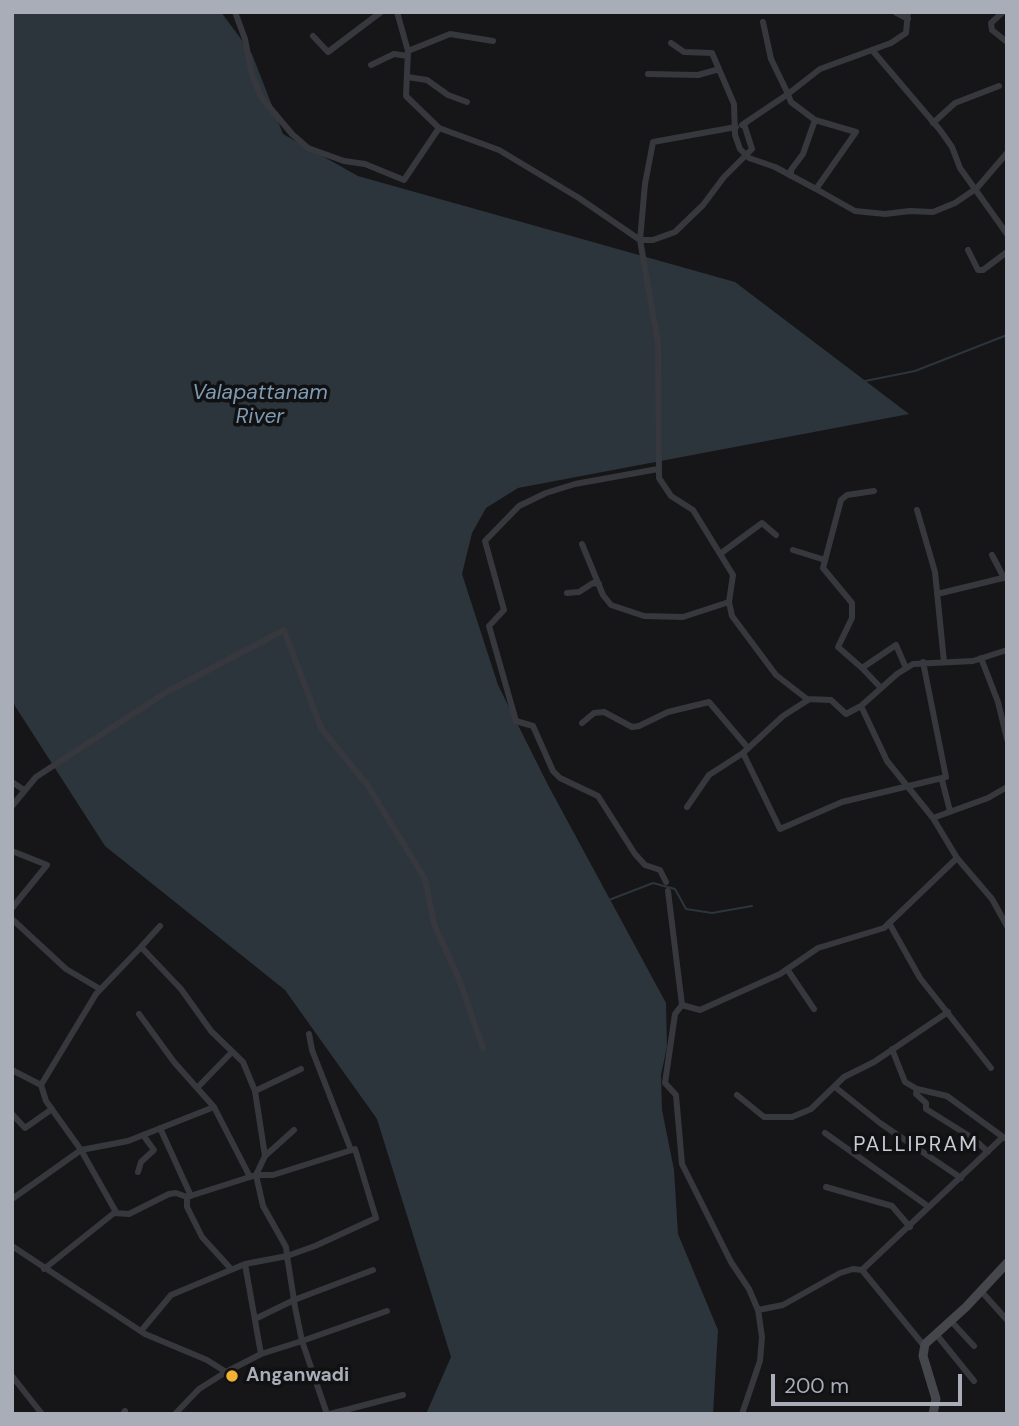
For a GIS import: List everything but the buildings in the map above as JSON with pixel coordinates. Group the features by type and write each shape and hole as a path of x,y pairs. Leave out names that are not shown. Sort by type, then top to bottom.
{"main road":[{"path":"933,1414 936,1399 923,1356 925,1347 1007,1264"}],"street":[{"path":"235,12 245,39 252,75 261,97 276,118 309,148 344,161 365,164 404,180 439,128"},
{"path":"313,36 328,52 381,12"},
{"path":"397,12 408,54 407,96 439,128 499,150 579,198 640,240 653,240 675,232 746,156 752,145 739,126 732,98 716,69 712,53 684,51 671,43"},
{"path":"808,700 776,675 741,631 729,602 733,575 693,510 671,496 659,478 658,343 640,240 645,184 653,142 739,126 820,69 872,50 906,33 908,15 895,12"},
{"path":"1003,12 991,23 992,30 1007,42"},
{"path":"764,22 771,58 791,102 815,120 856,132 816,189"},
{"path":"371,65 394,54 408,54 450,34 493,41"},
{"path":"872,50 952,147 960,168 1007,234"},
{"path":"648,74 698,75 716,69"},
{"path":"407,77 427,80 448,95 467,102"},
{"path":"933,122 955,103 999,86"},
{"path":"791,176 791,170 802,157 815,120"},
{"path":"739,126 736,141 746,156 791,176 855,211 885,215 910,211 933,212 955,204 976,188 1007,153"},
{"path":"968,250 978,270 983,270 1007,252"},
{"path":"658,469 575,484 546,493 519,506 485,541 504,610 489,626 516,722 533,726 553,771 560,778 598,796 635,855 645,865 660,870 666,882"},
{"path":"874,491 847,495 841,499 824,572 852,603 852,618 838,647 881,688"},
{"path":"917,510 931,554 944,662"},
{"path":"720,554 762,523 776,535"},
{"path":"582,544 611,606 644,616 683,617 729,602"},
{"path":"793,550 825,560"},
{"path":"937,594 1006,578 992,555"},
{"path":"567,593 599,584"},
{"path":"12,806 36,777 166,693 284,630 321,728 368,786 425,879 435,924 459,979 483,1048"},
{"path":"862,668 893,644 906,668"},
{"path":"687,807 709,775 746,750 783,716 808,700 831,700 846,714 862,706 906,668 923,662 981,659 1007,650"},
{"path":"981,659 998,702 1007,739"},
{"path":"582,723 594,713 604,712 632,727 639,726 655,716 709,702 746,750 780,829 842,802 907,785 942,780 947,774 923,662"},
{"path":"862,706 887,761 933,818 957,858 992,899 1007,926"},
{"path":"942,780 950,811"},
{"path":"12,782 24,790"},
{"path":"933,818 988,798 1007,788"},
{"path":"12,851 47,865 12,908"},
{"path":"682,1005 700,1010 742,994 818,948 884,928 957,858"},
{"path":"668,891 682,1005 675,1014 665,1083 676,1095 682,1164 758,1310 762,1337 760,1361 743,1413"},
{"path":"12,919 66,969 100,989"},
{"path":"889,923 913,968 991,1069"},
{"path":"41,1085 100,989 160,926"},
{"path":"141,947 181,989 211,1031 243,1062 255,1091 265,1156"},
{"path":"787,969 814,1009"},
{"path":"737,1095 764,1117 792,1117 811,1109 844,1077 948,1012"},
{"path":"139,1014 174,1062 214,1107 253,1176 263,1206 286,1247 302,1341 329,1414 403,1395"},
{"path":"309,1034 312,1051 351,1150"},
{"path":"862,1270 1005,1138 947,1096 917,1090 905,1082 892,1049"},
{"path":"197,1088 232,1052"},
{"path":"255,1091 301,1069"},
{"path":"12,1070 41,1085 52,1109 81,1150 116,1212"},
{"path":"835,1087 880,1123 961,1178"},
{"path":"917,1090 916,1094 926,1103 926,1109 974,1139 988,1152"},
{"path":"12,1199 81,1150 128,1142 214,1107"},
{"path":"12,1114 25,1128 52,1109"},
{"path":"160,1128 189,1197 187,1207 202,1237 231,1269"},
{"path":"253,1176 265,1156 294,1130"},
{"path":"825,1133 929,1207"},
{"path":"138,1172 141,1162 154,1150 143,1135"},
{"path":"44,1269 116,1212 129,1214 173,1193 189,1197 253,1176 273,1175 355,1149 376,1218 287,1256 245,1264 171,1295 141,1331"},
{"path":"826,1187 892,1206 910,1227"},
{"path":"12,1246 141,1331 207,1360 226,1372"},
{"path":"245,1264 261,1354"},
{"path":"758,1310 783,1306 840,1273 853,1269 862,1270 925,1347"},
{"path":"256,1319 294,1300 373,1270"},
{"path":"981,1291 1007,1320"},
{"path":"175,1414 200,1389 261,1354 387,1311"},
{"path":"950,1320 974,1346"},
{"path":"936,1334 974,1381"},
{"path":"12,1376 42,1414"}],"water":[{"name":"Valapattanam River","path":"12,12 221,12 252,54 283,134 358,176 735,282 909,414 518,488 486,508 472,533 462,574 498,685 548,785 666,1003 667,1047 661,1075 662,1110 674,1170 678,1234 718,1330 713,1414 426,1414 451,1357 377,1119 285,990 105,846 15,706 12,698"}],"waterway":[{"path":"865,381 915,371 1007,335"},
{"path":"609,900 653,883 675,889 686,909 712,913 752,906"}],"place":[{"name":"Anganwadi","path":"232,1376"}],"district":[{"name":"PALLIPRAM","path":"916,1145"}]}
